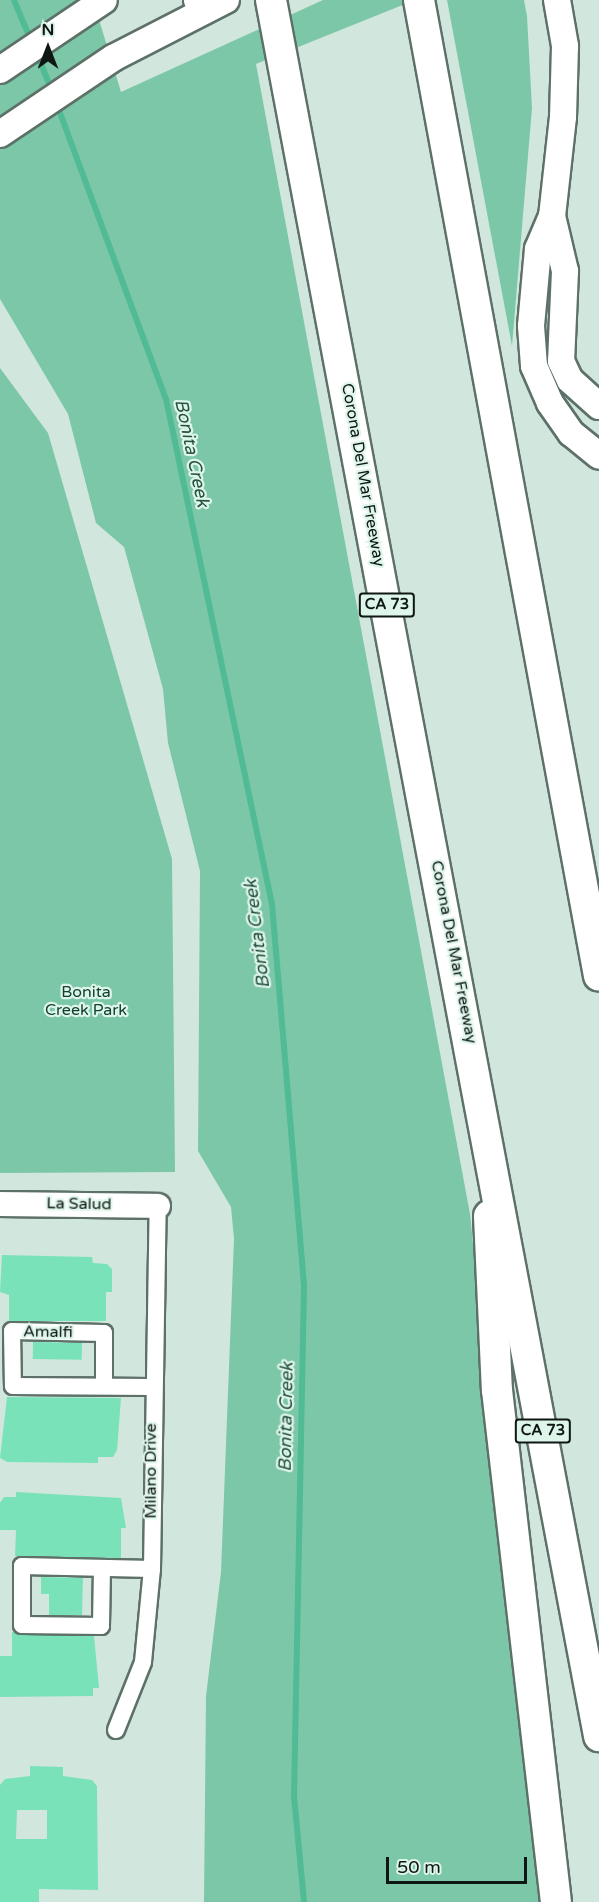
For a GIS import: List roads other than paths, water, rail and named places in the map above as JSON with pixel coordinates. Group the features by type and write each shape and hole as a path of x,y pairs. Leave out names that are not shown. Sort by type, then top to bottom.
{"highway":[{"name":"Corona Del Mar Freeway","path":"271,0 487,1126"},
{"path":"419,0 599,976"},
{"path":"487,1126 497,1390 555,1902"},
{"name":"CA 73","path":"487,1126 599,1736"}],"main road":[{"path":"557,0 565,58 552,216 565,272 561,361 570,380 599,406"},
{"path":"0,70 100,3"},
{"path":"0,134 113,58 210,3"},
{"path":"552,216 538,249 531,326 534,366 565,425 599,456"}],"street":[{"name":"La Salud","path":"0,1204 158,1206"},
{"name":"Milano Drive","path":"116,1731 143,1662 152,1569 151,1387 158,1206"},
{"name":"Amalfi","path":"104,1386 104,1333 12,1331 13,1386 151,1387"},
{"path":"102,1568 101,1626 22,1625 22,1566 152,1569"}],"waterway":[{"name":"Bonita Creek","path":"14,0 32,43"},
{"name":"Bonita Creek","path":"36,52 53,93"},
{"name":"Bonita Creek","path":"56,102 166,399 272,904 304,1286 294,1796 304,1902"}],"park label":[{"name":"Bonita Creek Park","path":"86,1001"}]}
